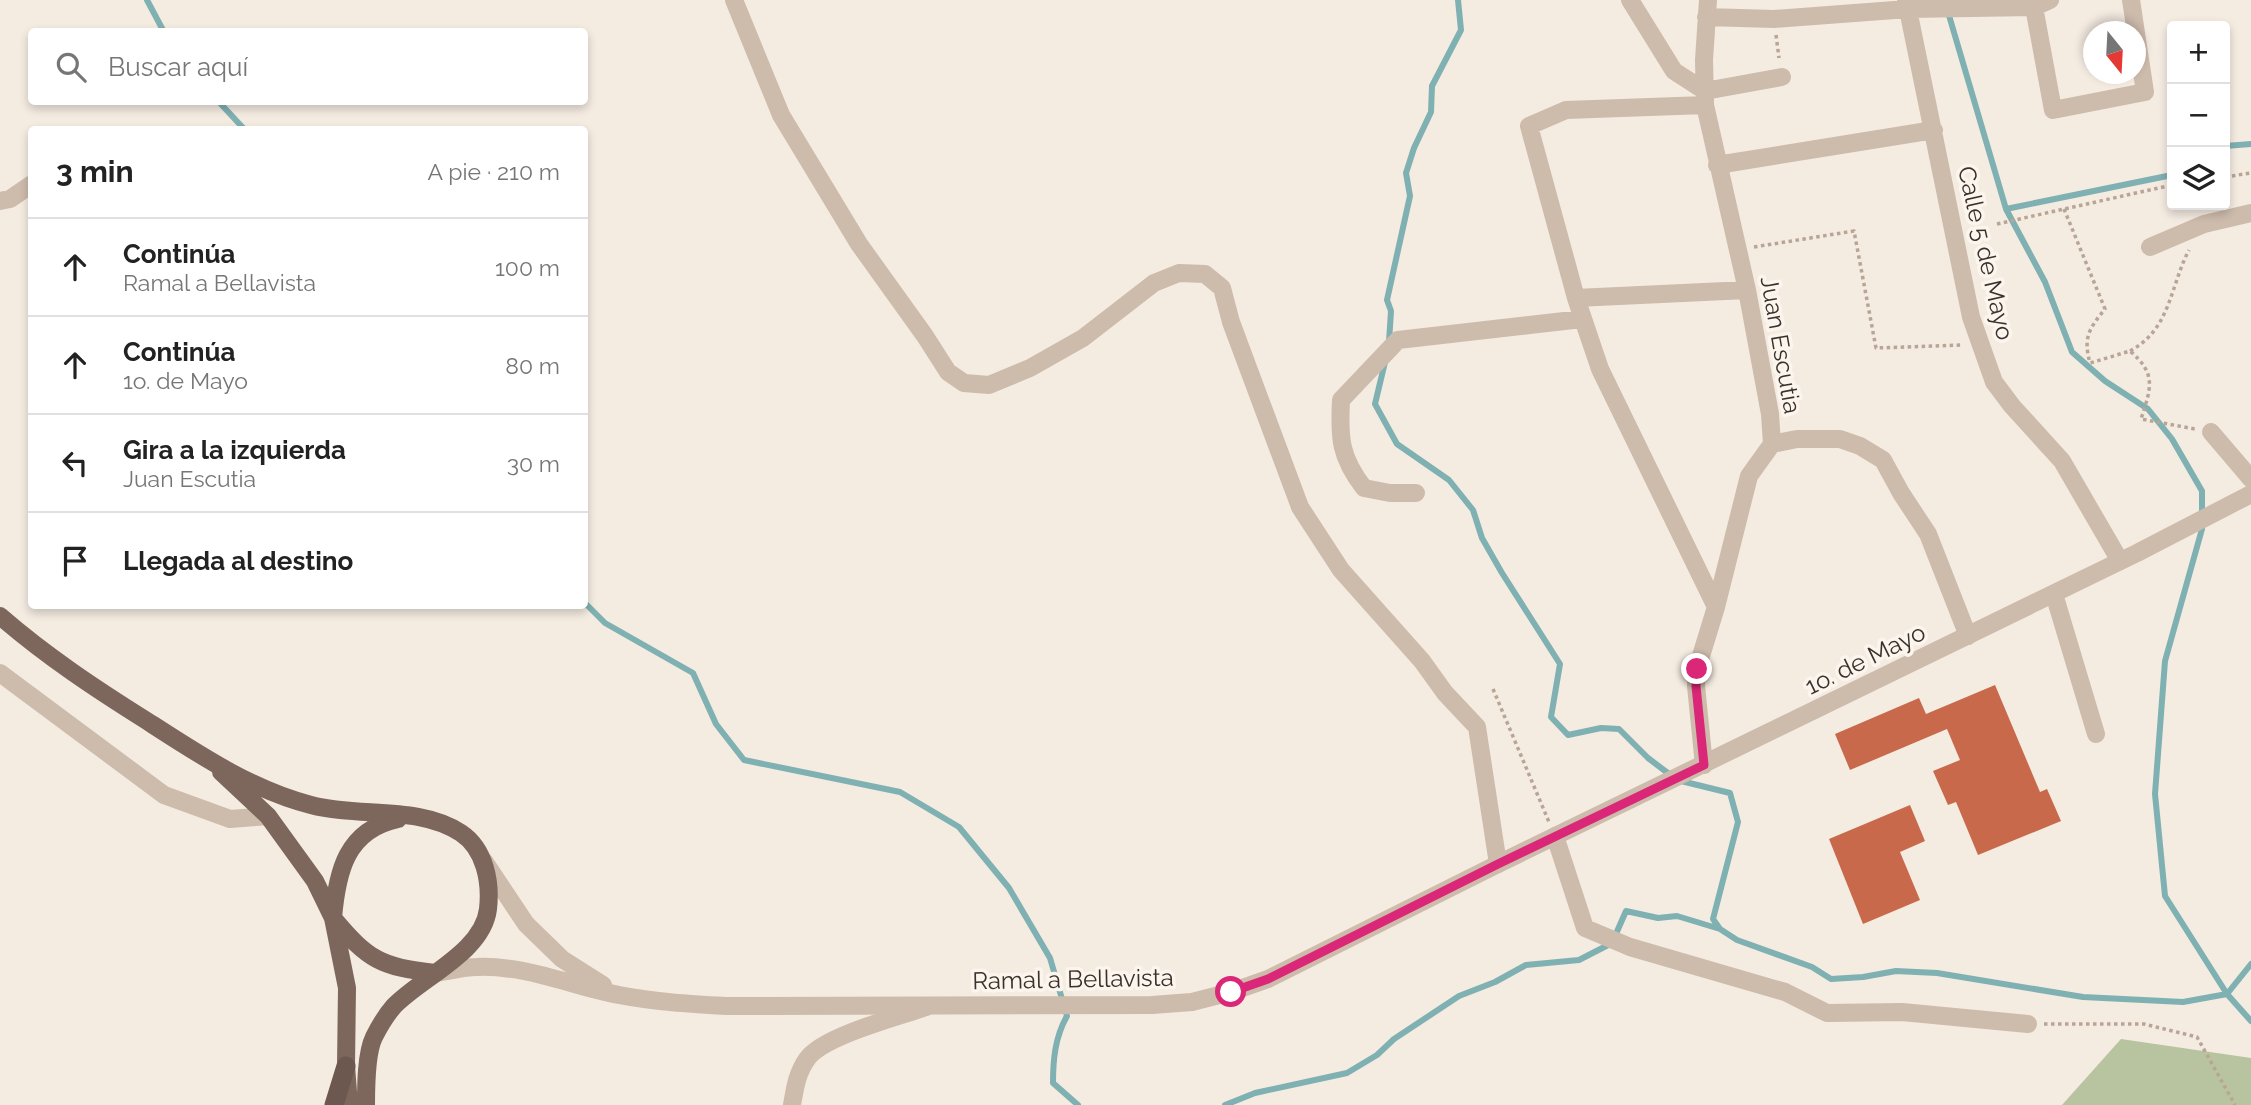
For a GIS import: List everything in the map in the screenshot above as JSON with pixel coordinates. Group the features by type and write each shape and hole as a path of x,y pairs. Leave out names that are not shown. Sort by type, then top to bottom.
{"highway":[{"path":"334,1105 346,1066"}],"main road":[{"path":"0,616 73,674 208,761 285,797 311,805 343,812 411,816 440,821 464,835 482,858 490,884 488,913 476,938 394,1006 373,1038 366,1105"},
{"path":"208,761 268,816 315,881 333,918 352,941 373,960 400,969 435,973"},
{"path":"349,1105 346,1066 347,988 333,918 336,888 343,860 360,837 384,822 411,816"}],"street":[{"path":"734,0 781,115 859,244 925,335 948,372 964,383 989,385 1030,368 1083,338 1154,283 1179,273 1205,274 1222,288 1231,322 1300,507 1341,570 1477,727 1498,864"},
{"path":"1630,0 1674,71 1705,98"},
{"path":"1707,8 1774,19 1907,5 2042,3 2053,110 2145,92 2131,0"},
{"name":"Calle 5 de Mayo","path":"1907,5 1971,317 1994,382 2062,461 2120,562"},
{"name":"Juan Escutia","path":"1704,765 1696,686 1697,669 1716,607 1749,475 1772,444 1770,414 1747,290 1717,165 1705,98 1707,8"},
{"path":"1716,607 1600,369 1582,319 1529,126 1566,110 1705,98 1782,77"},
{"path":"1717,165 1934,130"},
{"path":"0,201 10,199 28,187"},
{"path":"2150,247 2204,224 2251,213"},
{"path":"1576,298 1747,290"},
{"path":"1416,493 1390,493 1364,488 1350,470 1339,436 1340,400 1398,340 1582,319"},
{"path":"2211,432 2251,479"},
{"path":"1772,444 1797,439 1840,439 1860,446 1883,460 1928,534 1968,636"},
{"name":"1o. de Mayo","path":"1498,864 2120,562 2251,494"},
{"path":"2054,594 2096,734"},
{"path":"0,673 164,795 230,819 268,816"},
{"path":"1555,836 1584,928 1630,947 1785,992 1827,1013 1902,1012 2028,1024"},
{"path":"482,858 526,924 562,959 618,995"},
{"name":"Ramal a Bellavista","path":"435,973 476,967 504,968 618,995 726,1006 1089,1006 1192,1002 1268,979 1498,864"},
{"path":"792,1105 796,1078 808,1056 831,1040 930,1006"}],"path":[{"path":"1774,19 1782,77"},
{"path":"2230,176 2251,173"},
{"path":"1997,224 2167,186"},
{"path":"2064,209 2105,309 2089,330 2086,348 2090,363 2130,351 2143,344 2169,306 2187,254 2204,224"},
{"path":"1738,250 1853,231 1876,348 1980,344"},
{"path":"2130,351 2145,364 2151,389 2141,419 2211,432"},
{"path":"1493,689 1555,836"},
{"path":"2028,1024 2144,1024 2197,1037 2235,1105"}],"green space":[{"path":"2121,1039 2251,1058 2251,1105 2062,1105"}],"building":[{"path":"1995,685 2040,792 2047,789 2061,821 1978,855 1956,802 1948,805 1933,771 1960,760 1947,729 1850,770 1835,734 1919,698 1926,714"},
{"path":"1910,805 1925,841 1900,852 1920,900 1863,924 1829,839"}],"waterway":[{"path":"147,0 162,28"},
{"path":"1389,342 1391,311 1387,300 1410,196 1406,173 1431,112 1432,86 1461,30 1458,0"},
{"path":"1948,12 2006,209 2045,282 2072,352 2105,381 2148,409 2172,439 2202,491 2202,529 2165,661 2155,794 2165,896 2227,994 2251,1021"},
{"path":"222,105 241,126"},
{"path":"2230,146 2251,144"},
{"path":"2006,209 2167,176"},
{"path":"1385,362 1375,404 1397,444 1449,480 1473,510 1482,538 1560,664 1551,717 1568,735 1601,728 1619,729 1648,758 1677,780 1730,793 1738,822 1713,919 1720,929 1737,940 1812,967 1831,979 1896,971 1937,973 2083,997 2183,1002 2227,994 2251,964"},
{"path":"588,606 605,623 693,673 716,724 744,760 900,792 959,827 1009,888 1050,958 1067,1016 1055,1049 1053,1083 1078,1105"},
{"path":"1225,1105 1255,1093 1347,1073 1377,1055 1394,1039 1459,996 1495,982 1526,965 1579,960 1612,943 1626,911 1658,918 1677,916 1720,929"}],"route":[{"path":"1231,992 1268,979 1704,765 1696,686 1697,669"}]}
